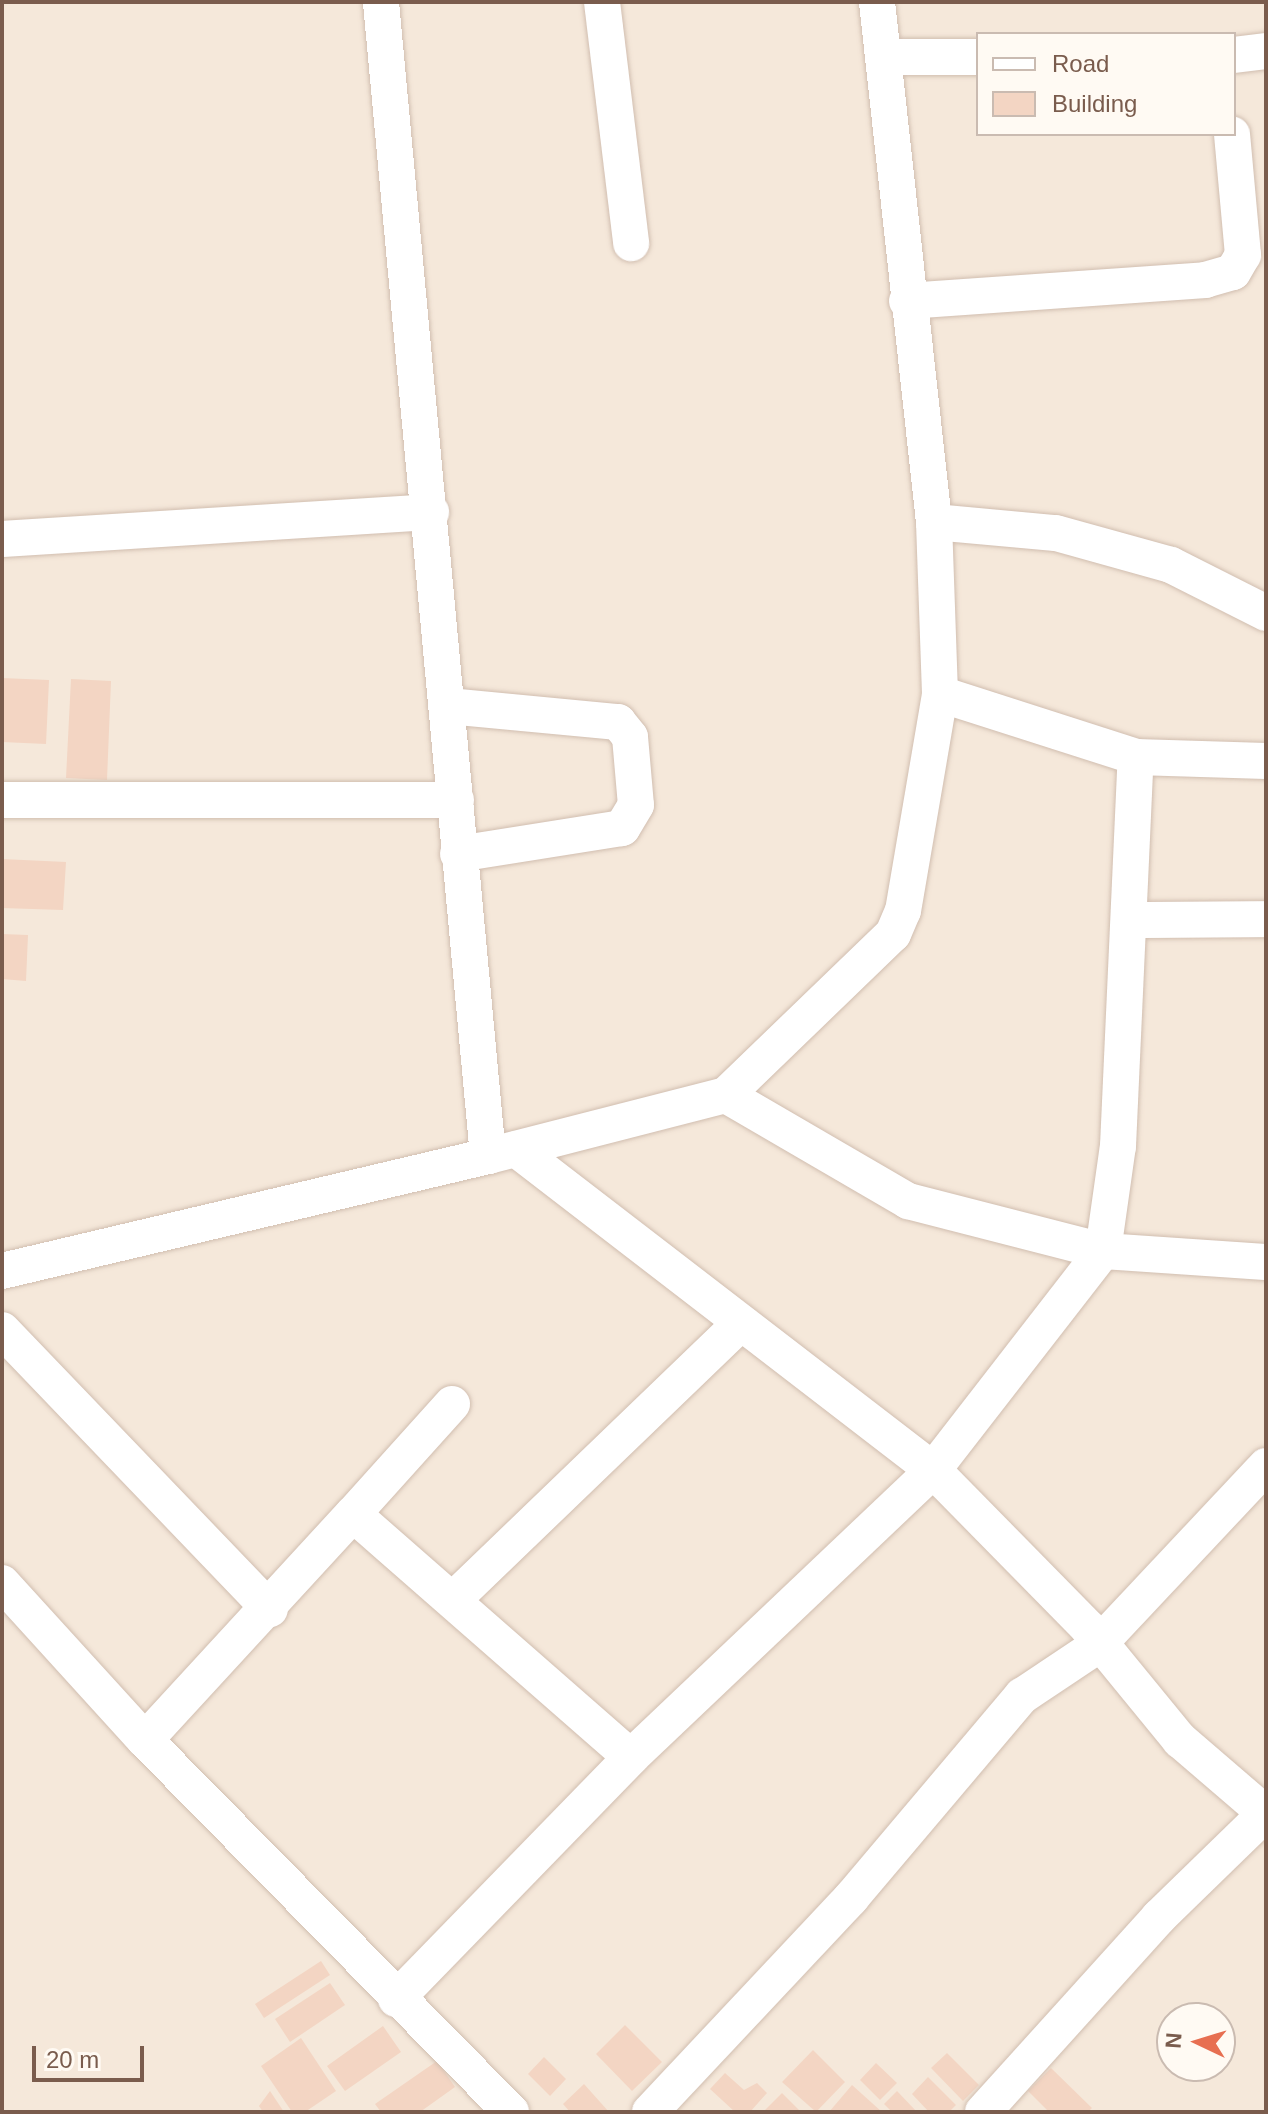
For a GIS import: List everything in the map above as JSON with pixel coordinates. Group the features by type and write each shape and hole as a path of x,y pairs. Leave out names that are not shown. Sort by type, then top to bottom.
{"street":[{"path":"381,2 431,512 458,854 502,1153 933,1470 1180,1740 1266,1813 1159,1917 983,2112"},
{"path":"602,2 631,243"},
{"path":"2,1271 502,1153 726,1095 893,934 903,911 940,694 934,522 907,301 886,57 877,2"},
{"path":"1236,55 1266,51"},
{"path":"886,57 976,57"},
{"path":"907,301 1205,280 1233,272 1243,255 1232,136"},
{"path":"2,539 431,512"},
{"path":"934,522 1084,541 1171,565 1266,613"},
{"path":"940,694 1136,757 1266,761"},
{"path":"448,706 618,722 630,737 636,805 622,828 458,854"},
{"path":"396,1999 631,1757 933,1470 1103,1251 1118,1146 1136,757"},
{"path":"2,800 456,800"},
{"path":"1129,920 1266,919"},
{"path":"726,1095 908,1201 1103,1251 1266,1262"},
{"path":"455,1598 739,1325"},
{"path":"2,1330 270,1609"},
{"path":"145,1740 270,1609 452,1404"},
{"path":"650,2112 851,1898 1022,1696 1097,1646 1266,1466"},
{"path":"353,1514 455,1598 631,1757"},
{"path":"2,1583 145,1740 396,1999 511,2112"}],"shaded area":[{"path":"2,2 1266,2 1266,2112 2,2112"}],"building":[{"path":"2,678 49,680 46,744 2,742"},
{"path":"71,679 111,681 107,780 66,778"},
{"path":"2,859 66,862 63,910 2,908"},
{"path":"2,934 28,935 26,981 2,979"},
{"path":"321,1961 330,1975 264,2018 255,2004"},
{"path":"330,1983 345,2005 290,2042 275,2019"},
{"path":"625,2025 662,2062 632,2091 596,2054"},
{"path":"383,2026 401,2052 345,2091 327,2066"},
{"path":"301,2038 336,2091 305,2112 292,2112 261,2066"},
{"path":"813,2050 845,2082 816,2112 782,2082"},
{"path":"947,2053 979,2085 963,2101 931,2068"},
{"path":"544,2057 566,2079 550,2096 528,2074"},
{"path":"437,2061 455,2087 420,2112 381,2112 375,2104"},
{"path":"876,2063 897,2083 880,2100 860,2080"},
{"path":"1051,2068 1092,2108 1088,2112 1049,2112 1028,2091"},
{"path":"725,2073 744,2090 757,2083 767,2093 750,2112 735,2112 710,2089"},
{"path":"928,2077 956,2105 949,2112 929,2112 912,2094"},
{"path":"584,2084 609,2112 570,2112 563,2104"},
{"path":"852,2085 882,2112 829,2112"},
{"path":"270,2091 284,2112 263,2112 259,2106"},
{"path":"897,2091 917,2112 892,2112 884,2104"},
{"path":"782,2093 801,2112 763,2112"}]}
